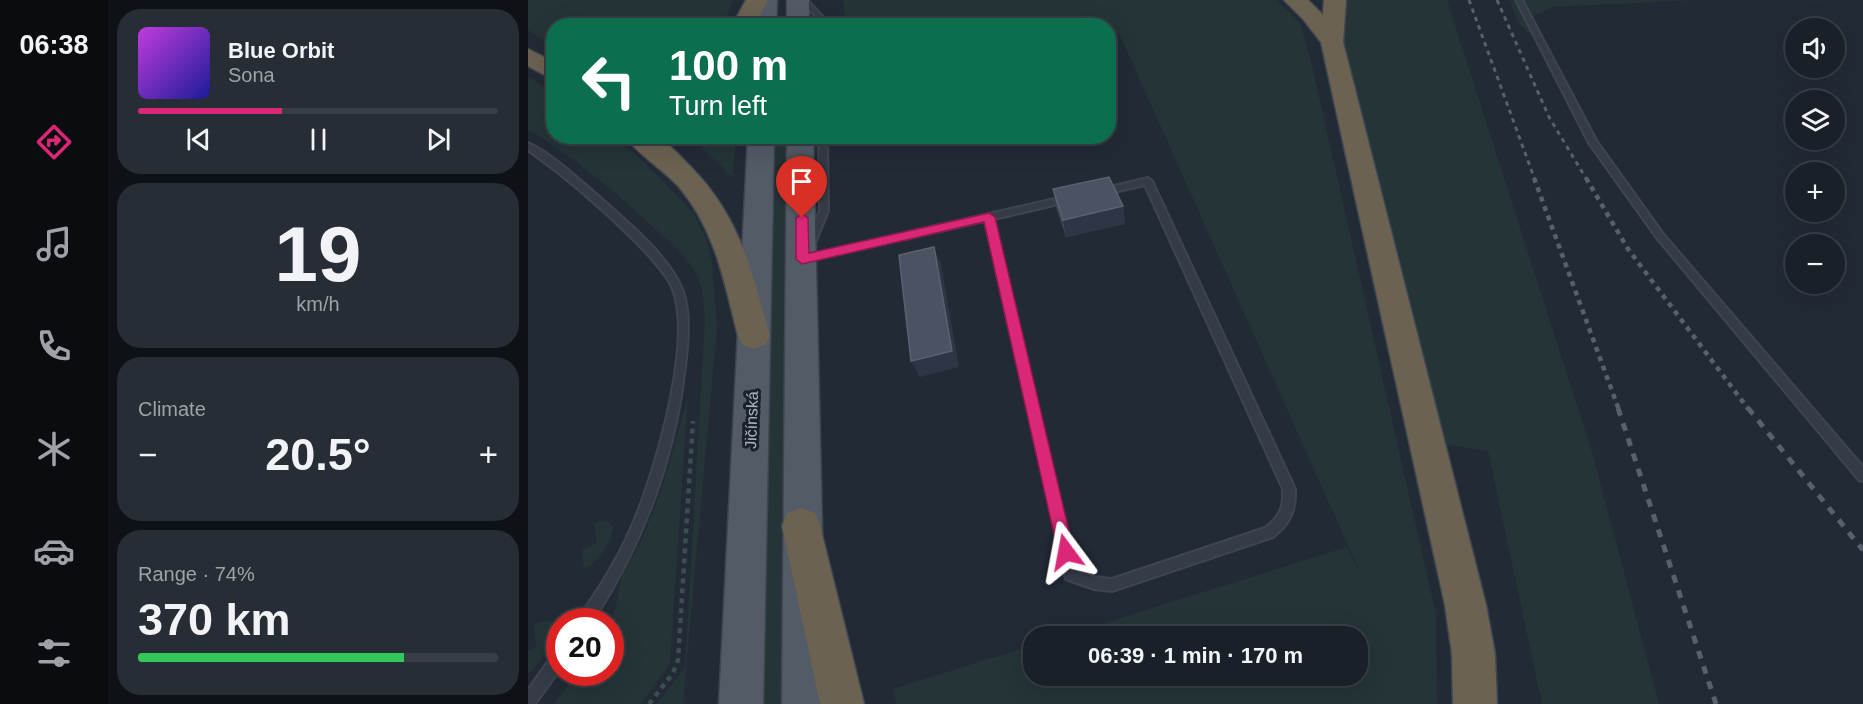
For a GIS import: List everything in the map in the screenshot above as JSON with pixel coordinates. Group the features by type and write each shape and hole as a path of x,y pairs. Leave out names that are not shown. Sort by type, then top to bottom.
{"highway":[{"path":"747,18 757,0"},
{"path":"1295,0 1311,14 1332,42"},
{"path":"1335,0 1332,42 1429,442 1470,635 1475,704"},
{"path":"528,56 546,68"},
{"path":"649,144 700,192 725,234 753,336"},
{"path":"801,526 842,704"}],"main road":[{"path":"765,18 766,0"},
{"path":"798,0 798,18"},
{"name":"Jičínská","path":"741,704 761,144"},
{"path":"800,144 804,704"}],"lane":[{"path":"803,0 821,18"},
{"path":"1519,0 1593,143 1653,227 1863,476"},
{"path":"802,259 824,212 823,144"},
{"path":"528,146 652,253 674,283 681,306 683,329 678,400 654,491 619,565 593,608"},
{"path":"802,259 1148,181 1289,489 1291,506 1284,521 1269,533 1112,585 1094,583 1071,575 989,217"},
{"path":"528,702 546,677"}],"shaded area":[{"path":"528,0 733,0 727,18 546,18 546,43 528,30"},
{"path":"843,0 1276,0 1300,22 1311,61 1436,615 1437,704 896,704 893,689 1023,648 1023,686 1368,686 1368,626 1095,626 1347,547 1362,577 1119,33 1116,34 1116,18 845,18"},
{"path":"1345,0 1447,0 1593,455 1659,704 1542,704 1488,451 1429,442 1341,27"},
{"path":"1510,0 1697,0 1554,7 1535,15 1530,34 1518,22"},
{"path":"528,76 546,89 546,141 528,129"},
{"path":"550,144 622,144 640,158 693,212 707,241 712,262 717,328 683,704 657,704 685,667 705,318 702,290 692,266 670,242 592,174"},
{"path":"698,144 735,144 733,178"},
{"path":"773,144 787,144 784,704 758,704"},
{"path":"688,397 670,663 641,704 554,704 568,686 624,686 624,608 615,608 622,576 641,541 662,488"},
{"path":"606,520 613,526 610,539 600,556 584,569 582,550 597,543 594,523"},
{"path":"546,620 546,652 528,674 528,651 536,647 534,624"}],"building":[{"path":"1109,177 1123,206 1063,220 1053,189"},
{"path":"934,247 952,351 911,361 899,255"}],"railway":[{"path":"1469,0 1535,180"},
{"path":"1497,0 1549,117 1587,180"},
{"path":"1534,178 1619,410"},
{"path":"1586,178 1628,249 1749,410"},
{"path":"1618,408 1716,704"},
{"path":"1748,408 1863,550"}],"route":[{"path":"802,218 802,259 989,217 1066,552"}]}
